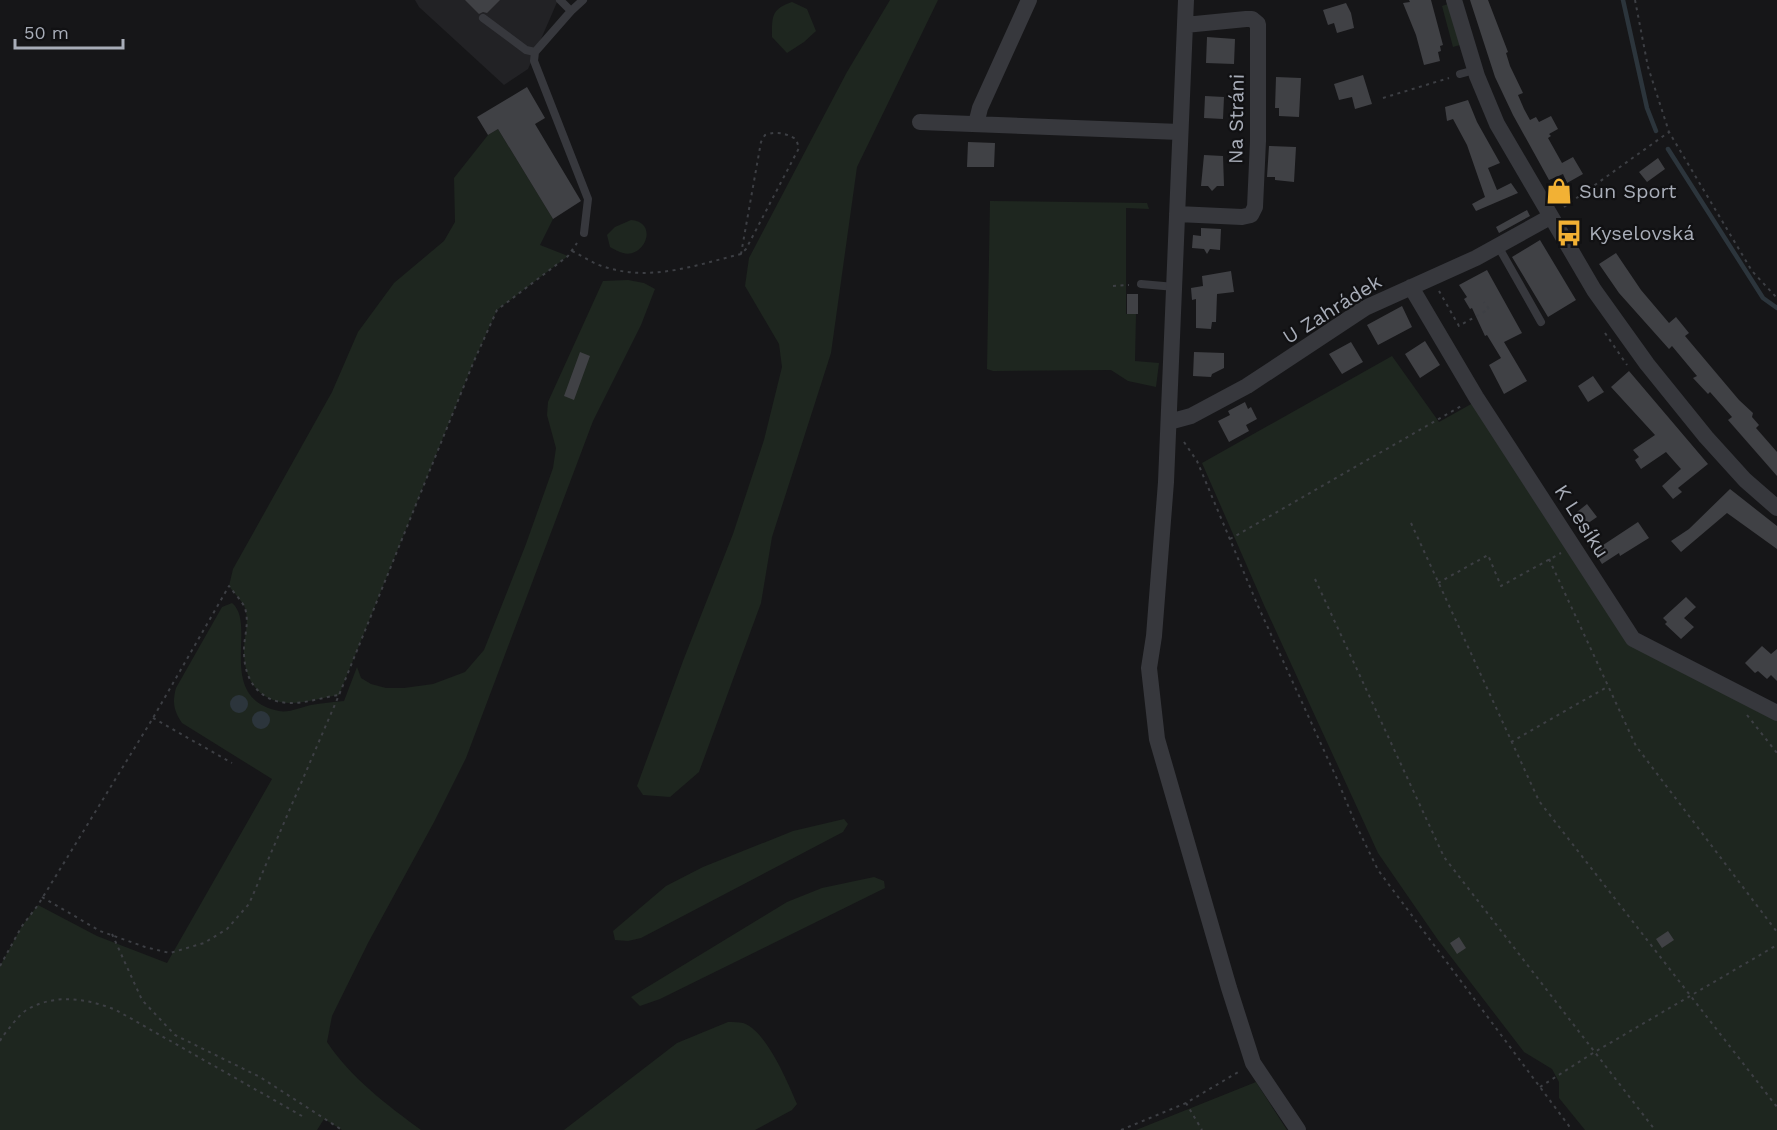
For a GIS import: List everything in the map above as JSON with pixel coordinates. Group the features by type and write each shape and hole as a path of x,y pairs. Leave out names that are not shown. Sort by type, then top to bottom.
{"street":[{"path":"976,124 980,108 1029,0"},
{"path":"1186,0 1165,506 1154,636 1149,668 1157,739 1253,1064 1298,1130"},
{"path":"1454,0 1467,72 1499,129 1559,220 1598,295 1647,364 1721,454 1745,480 1777,508"},
{"name":"Na Stráni","path":"1177,214 1242,217 1251,215 1255,207 1258,141 1258,24 1250,19 1185,25"},
{"path":"920,122 1180,132"},
{"name":"U Zahrádek","path":"1169,425 1247,386 1352,316 1498,246 1559,220"},
{"name":"K Lesíku","path":"1410,287 1476,397 1633,639 1777,713"}],"lane":[{"path":"560,0 571,11"},
{"path":"583,0 535,52 534,61 588,199 584,233"},
{"path":"483,18 526,50 535,52"},
{"path":"1498,246 1541,322"},
{"path":"1141,284 1175,287"}],"path":[{"path":"1635,0 1648,67 1669,132 1752,271 1777,298"},
{"path":"1383,98 1467,72"},
{"path":"572,251 609,268 658,274 741,254 746,249 799,148 796,139 787,134 775,132 765,135 761,142 741,254"},
{"path":"1559,220 1669,132"},
{"path":"42,897 100,931 171,953 204,943 227,929 249,904 339,695 474,361 497,310 568,256 584,233"},
{"path":"1431,279 1459,326 1489,309 1484,302"},
{"path":"1113,286 1141,284"},
{"path":"1230,539 1476,397"},
{"path":"1169,425 1197,461 1356,825 1378,870 1572,1130"},
{"path":"1410,523 1539,801 1777,1107"},
{"path":"1438,584 1488,555 1501,585 1573,545"},
{"path":"1549,559 1636,746 1777,932"},
{"path":"1315,579 1444,857 1593,1053 1655,1130"},
{"path":"0,966 22,926 153,718 229,586 244,607 248,626 244,653 247,674 256,691 271,701 291,703 339,695"},
{"path":"1511,742 1607,687"},
{"path":"1745,713 1777,753"},
{"path":"153,718 232,763"},
{"path":"112,934 142,1000 175,1035 260,1077 342,1130"},
{"path":"1540,1087 1593,1053 1777,945"},
{"path":"0,1041 27,1010 51,1001 72,998 93,1000 116,1010 302,1116"},
{"path":"1121,1130 1186,1102 1253,1064"},
{"path":"1186,1102 1202,1130"}],"shaded area":[{"path":"415,0 558,0 528,69 504,85 419,7"},
{"path":"890,0 938,0 857,167 831,353 772,537 761,603 699,772 670,797 643,795 637,786 733,534 764,440 782,367 779,344 745,286 749,258 847,72"},
{"path":"792,2 807,9 816,31 787,53 772,37 772,24 776,11"},
{"path":"1448,4 1460,45 1453,47 1442,6"},
{"path":"498,129 553,219 540,245 568,256 497,310 474,361 339,695 294,703 269,698 256,688 247,673 244,654 246,614 244,605 229,586 233,569 332,392 358,332 394,283 444,241 455,222 454,178 488,135"},
{"path":"990,201 1147,203 1149,209 1126,208 1126,314 1136,314 1135,361 1159,363 1156,387 1128,381 1111,370 993,371 987,369"},
{"path":"631,220 640,222 645,227 646,240 637,251 621,253 610,247 607,235 615,227"},
{"path":"628,280 644,283 655,289 641,325 593,421 466,758 332,1016 327,1042 336,1055 370,1090 421,1130 342,1130 324,1119 317,1130 0,1130 0,966 22,926 38,905 97,936 167,963 272,779 182,723 176,711 174,698 176,688 222,607 232,603 239,613 242,677 248,692 259,703 279,711 344,701 357,667 361,678 371,684 386,688 433,684 465,672 484,650 553,468 556,448 547,415 548,402 603,281"},
{"path":"1392,356 1439,422 1473,403 1628,644 1777,720 1777,1130 1585,1130 1559,1098 1559,1082 1552,1069 1524,1052 1438,940 1378,853 1264,605 1202,463"},
{"path":"239,695 245,698 248,704 245,710 239,713 233,710 230,704 233,698"},
{"path":"261,711 267,714 270,720 267,726 261,729 255,726 252,720 255,714"},
{"path":"844,819 848,824 843,832 641,938 628,941 615,940 613,931 666,886 703,867 793,831"},
{"path":"874,877 884,881 885,888 660,999 640,1006 631,997 787,902 822,888"},
{"path":"728,1022 743,1023 752,1028 768,1046 797,1104 792,1110 755,1130 564,1130 677,1043"},
{"path":"1256,1082 1287,1130 1136,1130"}],"building":[{"path":"465,0 500,0 487,13 479,14"},
{"path":"1409,0 1431,0 1443,45 1440,46 1441,51 1438,52 1440,61 1424,65 1416,35 1403,3 1410,2"},
{"path":"1470,0 1488,0 1508,52 1506,53 1510,66 1523,93 1518,95 1530,120 1536,117 1539,122 1551,116 1558,129 1549,134 1551,136 1548,138 1562,163 1573,157 1583,174 1567,183 1563,174 1549,180 1495,77"},
{"path":"1346,3 1354,28 1337,33 1334,23 1328,25 1323,10"},
{"path":"1207,37 1235,39 1234,64 1206,63"},
{"path":"1363,75 1372,104 1355,109 1352,97 1339,100 1334,84"},
{"path":"1276,77 1301,78 1299,117 1279,116 1279,108 1275,108"},
{"path":"527,87 545,118 535,124 581,201 553,219 498,129 488,135 477,117"},
{"path":"1205,96 1224,97 1223,119 1204,118"},
{"path":"1468,100 1477,122 1500,163 1488,168 1497,190 1511,183 1518,193 1476,211 1472,204 1485,197 1467,145 1453,119 1447,121 1445,107"},
{"path":"968,142 995,143 994,167 967,167"},
{"path":"1269,146 1296,147 1294,182 1267,177"},
{"path":"1204,155 1223,156 1224,186 1217,186 1212,191 1208,186 1201,186"},
{"path":"1658,158 1665,169 1647,182 1639,172"},
{"path":"1527,210 1530,216 1499,233 1496,227"},
{"path":"1201,228 1221,229 1220,250 1210,249 1207,254 1204,249 1192,248 1193,235 1201,236"},
{"path":"1540,240 1576,300 1548,317 1512,257"},
{"path":"1616,253 1641,290 1669,323 1676,317 1689,333 1685,336 1739,400 1753,413 1752,417 1759,425 1756,428 1777,452 1777,476 1728,420 1732,417 1710,392 1708,394 1693,378 1697,376 1672,346 1669,349 1619,293 1599,264"},
{"path":"1487,270 1522,333 1504,342 1527,381 1504,394 1489,365 1501,358 1487,335 1485,336 1472,308 1470,309 1464,299 1467,297 1459,285"},
{"path":"1231,271 1234,292 1217,294 1216,322 1212,322 1211,329 1196,328 1196,299 1192,300 1191,288 1203,286 1202,276"},
{"path":"1127,294 1138,294 1138,314 1127,314"},
{"path":"1402,306 1412,327 1378,345 1367,325"},
{"path":"1425,341 1440,365 1420,378 1405,354"},
{"path":"1351,342 1363,362 1342,374 1329,354"},
{"path":"580,352 590,356 574,400 564,396"},
{"path":"1194,352 1224,353 1224,368 1212,374 1211,377 1193,376"},
{"path":"1629,371 1708,464 1678,488 1682,492 1673,499 1662,486 1681,469 1666,452 1641,469 1635,460 1639,457 1633,450 1655,435 1611,387"},
{"path":"1593,376 1604,392 1588,402 1578,386"},
{"path":"1245,402 1248,409 1251,407 1257,419 1246,425 1249,431 1229,442 1218,421 1230,415 1228,411"},
{"path":"1730,489 1777,526 1777,549 1727,513 1681,552 1671,541 1689,529"},
{"path":"1587,504 1597,517 1581,528 1572,516"},
{"path":"1638,522 1649,538 1602,564 1594,551"},
{"path":"1686,597 1696,607 1684,618 1694,627 1681,639 1665,624 1667,622 1663,618"},
{"path":"1762,646 1771,654 1777,649 1777,681 1771,675 1767,679 1758,671 1755,673 1745,663"},
{"path":"1668,931 1674,940 1662,948 1656,939"},
{"path":"1459,937 1466,948 1457,954 1450,943"}],"waterway":[{"path":"1623,0 1647,108 1656,131"},
{"path":"1668,149 1763,298 1777,308"}],"place":[{"name":"Sun Sport","path":"1559,191"},
{"name":"Kyselovská","path":"1569,233"}]}
